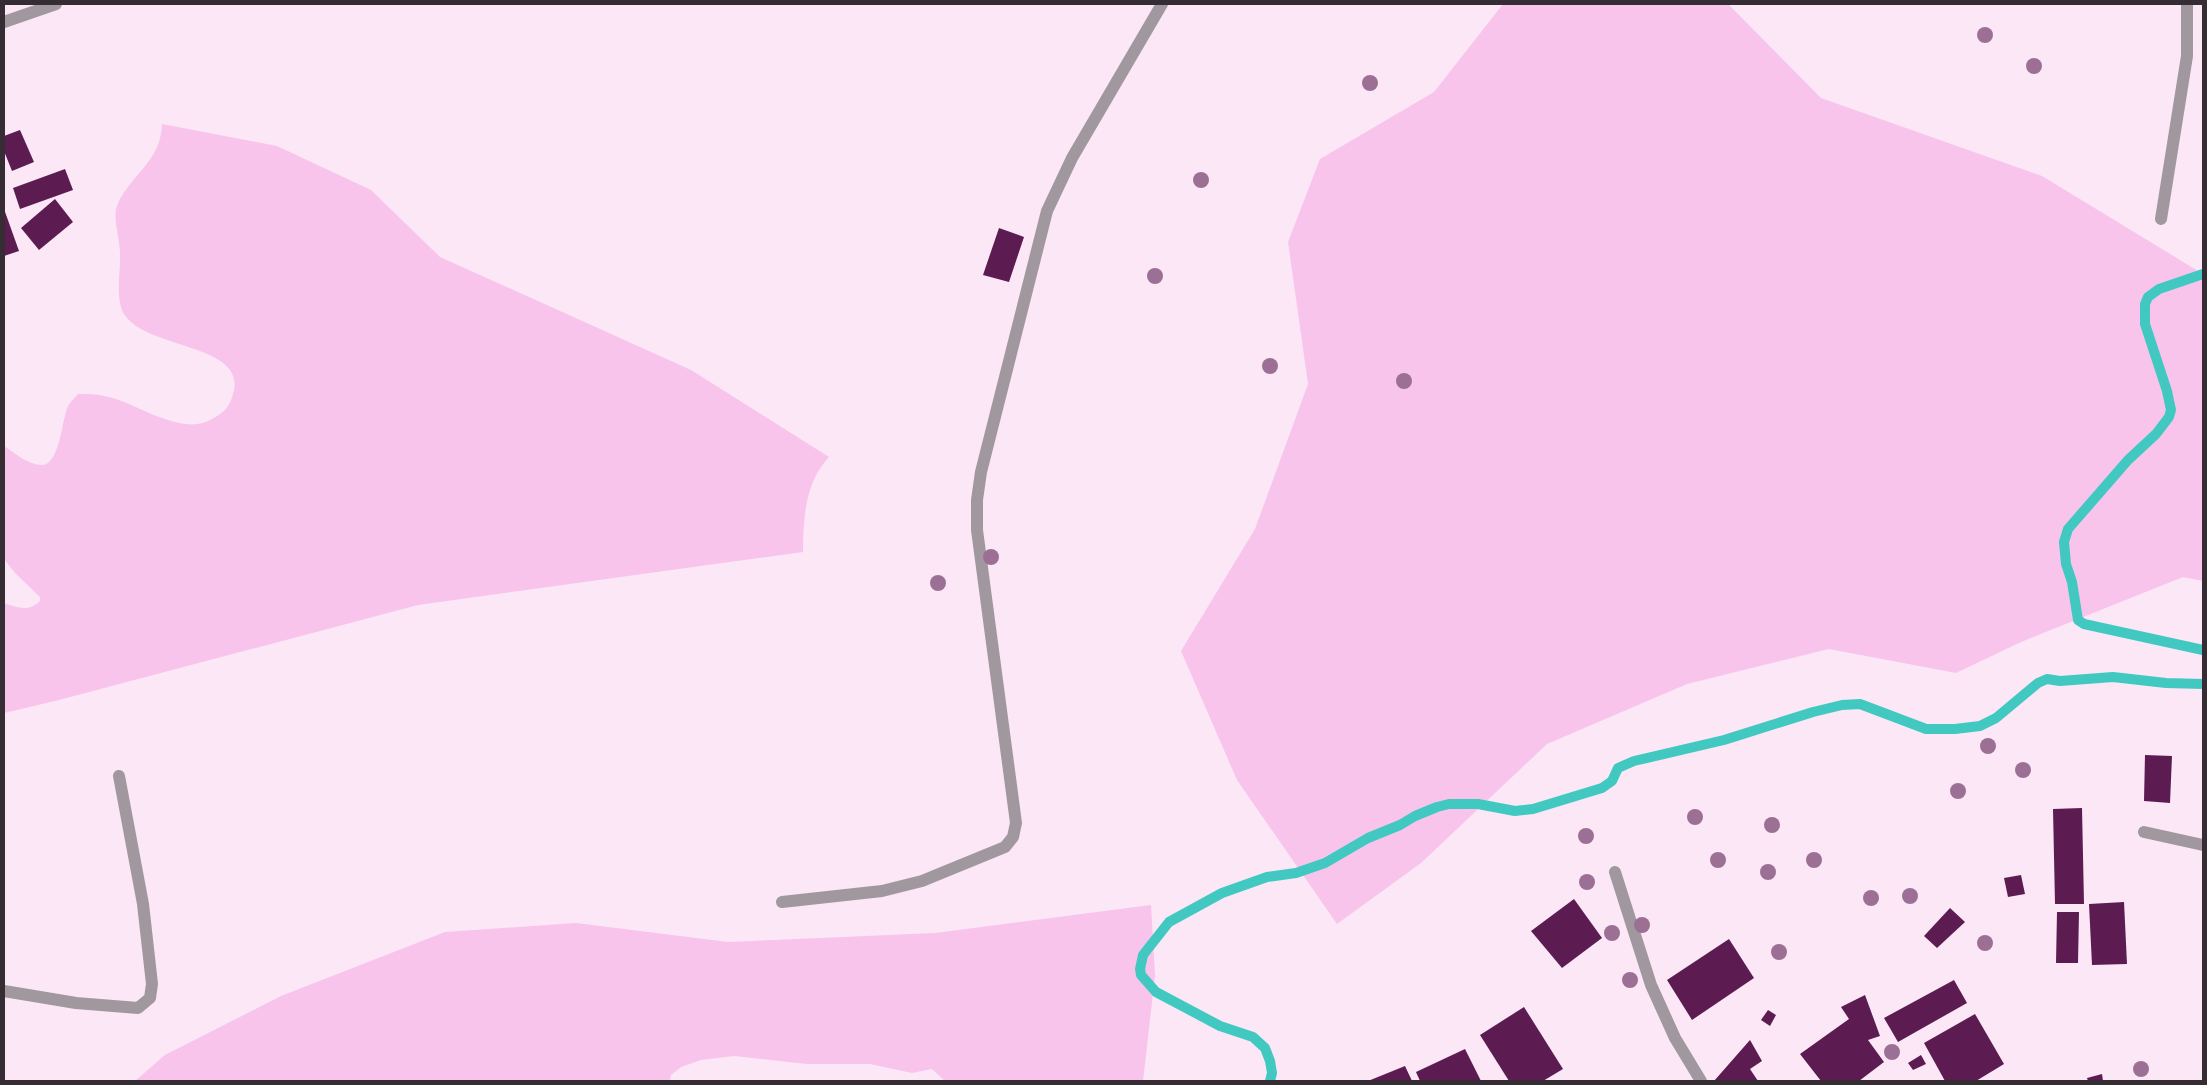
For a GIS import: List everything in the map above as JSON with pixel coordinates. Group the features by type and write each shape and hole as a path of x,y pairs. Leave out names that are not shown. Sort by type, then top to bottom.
{"street":[{"path":"4,22 56,4"},
{"path":"782,902 882,891 922,880 1005,848 1013,838 1016,823 977,530 977,500 981,472 1047,211 1072,158 1162,4"},
{"path":"2161,219 2187,56 2187,4"},
{"path":"4,991 76,1003 138,1008 150,998 152,984 143,904 119,776"},
{"path":"2144,832 2203,845"},
{"path":"1615,872 1651,985 1675,1038 1701,1081"}],"shaded area":[{"path":"1503,4 1728,4 1821,98 2042,176 2203,274 2203,581 2183,577 2021,642 1956,673 1829,649 1687,684 1547,744 1421,863 1337,924 1237,780 1181,651 1255,529 1308,384 1288,242 1320,159 1434,92"},
{"path":"162,124 277,146 371,190 440,257 691,370 829,457 821,467 810,489 805,514 803,552 418,605 4,713 4,603 27,608 40,601 40,597 15,573 4,559 4,446 32,463 42,465 48,463 57,449 68,406 78,394 98,395 116,399 172,421 186,424 200,424 216,417 223,412 232,399 234,377 224,364 208,354 146,332 130,321 121,307 119,286 120,251 116,209 126,189 147,164 157,147 161,136"},
{"path":"1151,905 1155,976 1143,1081 945,1081 932,1069 912,1073 870,1064 807,1064 734,1056 701,1060 681,1067 671,1075 670,1081 135,1081 165,1055 281,996 445,932 576,923 728,942 935,933"}],"building":[{"path":"20,130 34,162 12,171 4,151 4,136"},
{"path":"65,169 73,190 20,209 13,188"},
{"path":"55,199 73,222 39,250 21,228"},
{"path":"4,209 19,251 4,256"},
{"path":"999,228 1024,237 1009,282 983,275"},
{"path":"2145,755 2172,756 2170,803 2144,801"},
{"path":"2082,808 2084,904 2055,904 2053,809"},
{"path":"2021,875 2025,894 2008,897 2004,878"},
{"path":"1574,899 1602,938 1562,968 1531,931"},
{"path":"2124,902 2127,964 2092,965 2089,904"},
{"path":"1950,908 1965,922 1937,948 1924,936"},
{"path":"2057,912 2079,912 2078,963 2056,963"},
{"path":"1729,939 1754,978 1692,1020 1667,980"},
{"path":"1954,980 1967,1003 1898,1042 1884,1018"},
{"path":"1865,995 1880,1036 1868,1040 1884,1062 1859,1081 1821,1081 1800,1054 1849,1019 1841,1007"},
{"path":"1524,1007 1563,1069 1543,1081 1509,1081 1480,1035"},
{"path":"1768,1010 1776,1015 1770,1026 1761,1020"},
{"path":"1975,1014 2004,1064 1976,1081 1945,1081 1924,1043"},
{"path":"1750,1040 1762,1061 1750,1069 1758,1081 1714,1081"},
{"path":"1465,1049 1481,1081 1420,1081 1416,1072"},
{"path":"1921,1055 1926,1064 1913,1070 1908,1063"},
{"path":"1405,1066 1412,1081 1368,1081"},
{"path":"2102,1074 2103,1081 2088,1081 2087,1078"}],"waterway":[{"path":"2203,274 2159,289 2148,297 2145,304 2145,324 2167,391 2171,410 2169,417 2156,434 2128,460 2068,529 2064,542 2066,564 2072,582 2078,620 2084,624 2203,650"},
{"path":"1270,1081 1272,1073 1265,1048 1253,1037 1220,1026 1156,992 1141,975 1140,969 1143,955 1169,922 1222,893 1267,877 1296,873 1325,863 1368,838 1437,807 1449,804 1478,804 1515,811 1533,809 1602,788 1612,781 1618,768 1634,761 1724,740 1813,712 1842,705 1860,704 1926,729 1955,729 1980,726 1996,718 2038,683 2047,679 2060,681 2113,677 2166,683 2203,684"}]}
